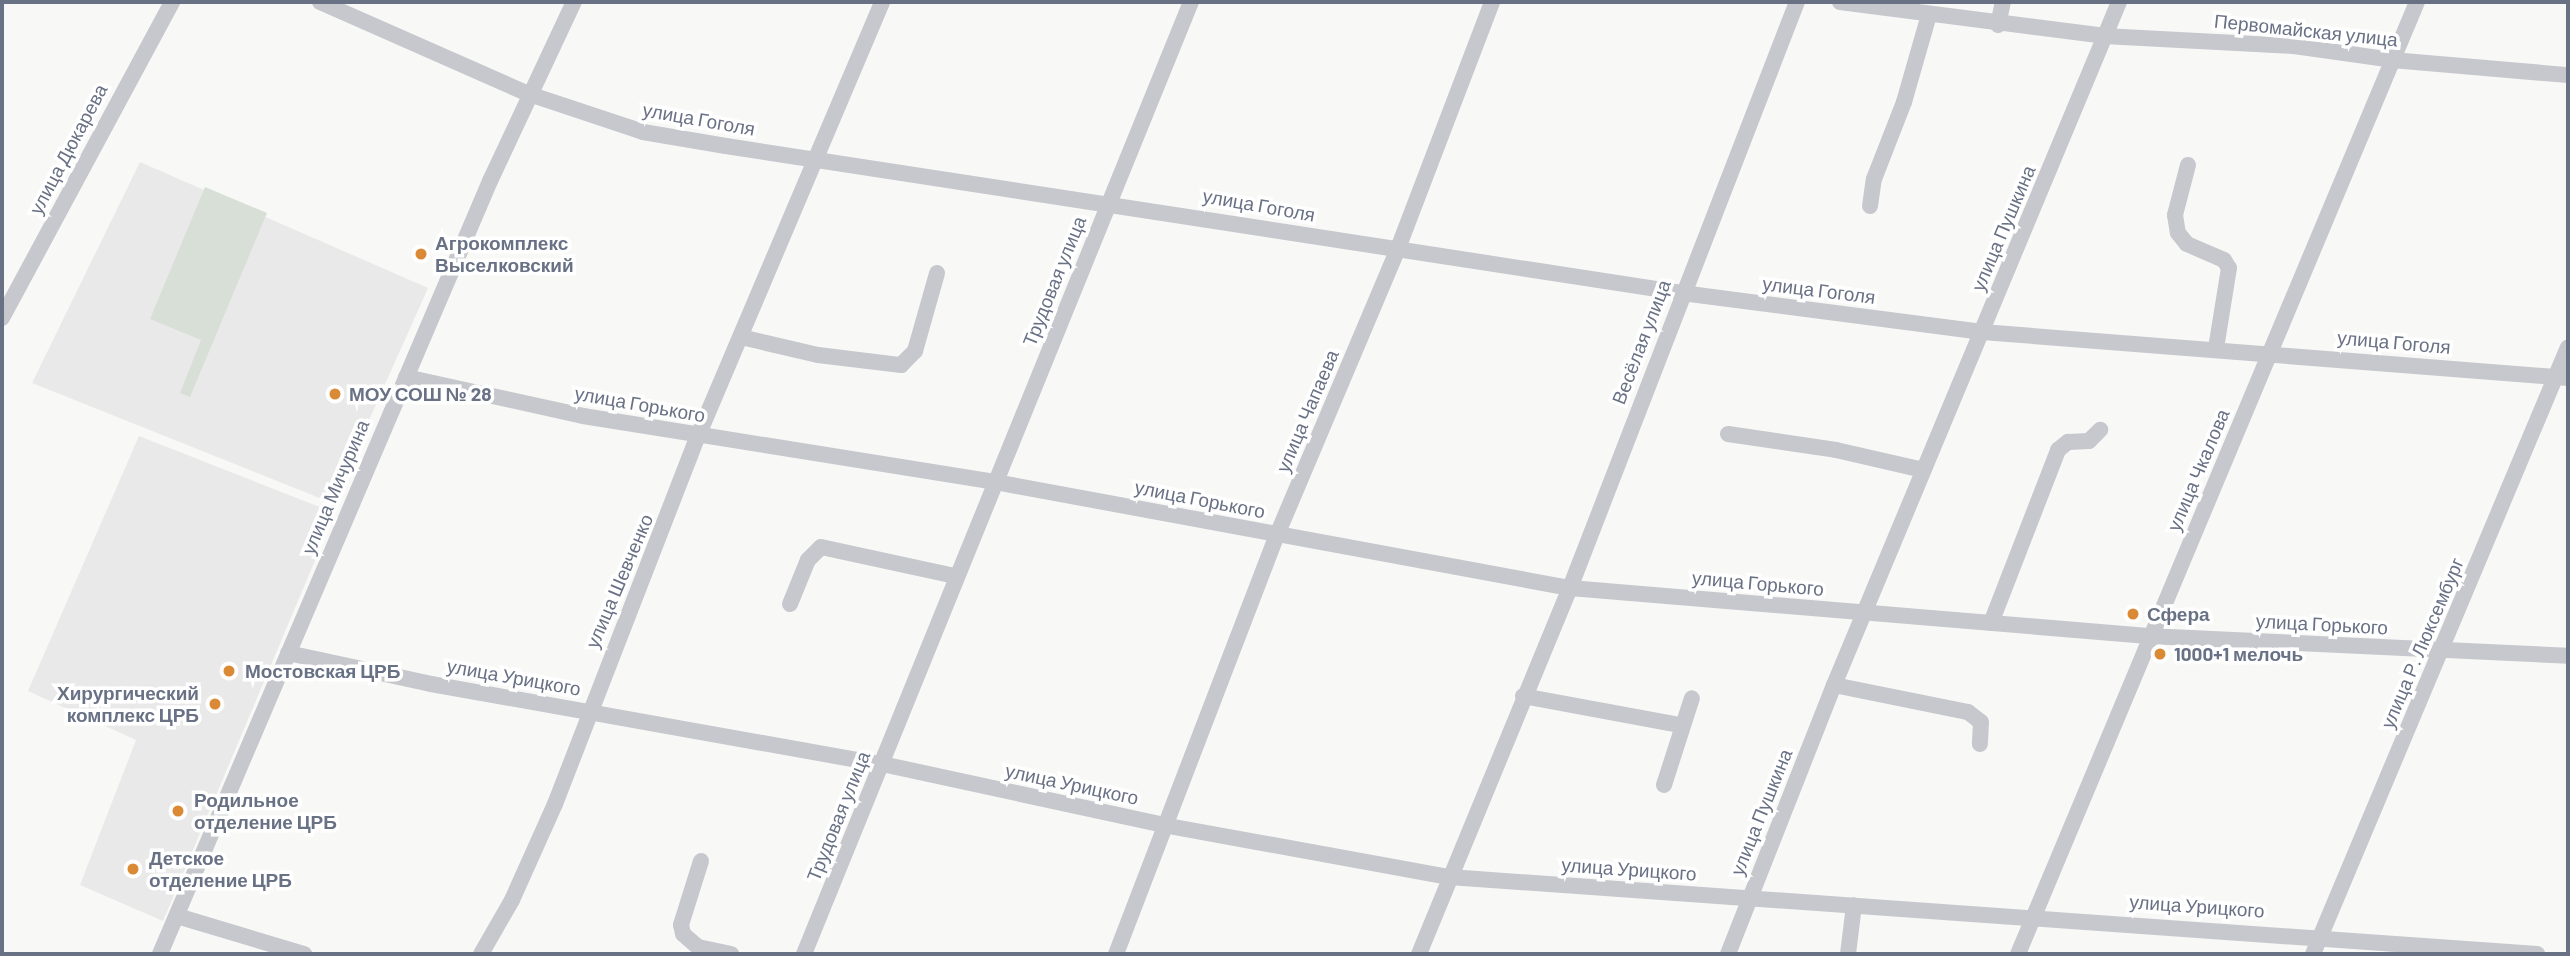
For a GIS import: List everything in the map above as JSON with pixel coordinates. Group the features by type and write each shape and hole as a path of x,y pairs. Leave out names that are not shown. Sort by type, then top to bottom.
{"street":[{"name":"улица Дюкарева","path":"2,318 172,2"},
{"name":"улица Гоголя","path":"320,2 529,94 643,132 820,158 1107,206 1213,218 1396,251 1682,293 1982,332 2270,352 2562,378"},
{"name":"улица Мичурина","path":"160,954 529,94 575,2"},
{"name":"улица Шевченко","path":"481,954 512,900 555,804 587,711 698,436 808,174 820,158 881,2"},
{"name":"Трудовая улица","path":"804,954 955,576 1191,2"},
{"name":"улица Чапаева","path":"1116,954 1163,825 1278,535 1396,251 1492,2"},
{"name":"Весёлая улица","path":"1419,954 1448,877 1570,588 1682,293 1797,2"},
{"name":"Первомайская улица","path":"1840,2 1998,25 2104,36 2294,46 2392,60 2568,75"},
{"path":"1998,25 2003,2"},
{"name":"улица Пушкина","path":"1728,954 1863,614 2119,2"},
{"name":"улица Чкалова","path":"2018,954 2148,636 2417,2"},
{"path":"1870,206 1874,179 1904,102 1929,15"},
{"path":"2188,164 2175,215 2178,233 2187,244 2224,260 2229,268 2216,348"},
{"path":"741,337 818,355 901,365 915,351 937,273"},
{"name":"улица Р. Люксембург","path":"2312,954 2441,651 2562,378 2568,347"},
{"name":"улица Горького","path":"406,377 583,416 995,482 1570,588 2148,636 2568,656"},
{"path":"1991,623 2058,450 2068,442 2089,441 2100,430"},
{"path":"1728,434 1836,450 1923,470"},
{"path":"790,604 808,560 821,547 955,576"},
{"name":"улица Урицкого","path":"288,653 881,764 1163,825 1448,877 2320,935 2537,954"},
{"path":"1834,685 1968,712 1981,722 1980,744"},
{"path":"1523,696 1680,725"},
{"path":"1664,785 1680,725 1692,698"},
{"path":"701,862 681,925 683,934 698,947 731,954"},
{"path":"1847,954 1854,905"},
{"path":"177,916 304,954"}],"shaded area":[{"path":"140,162 428,288 332,503 32,383"},
{"path":"205,187 267,213 190,397 180,393 201,340 150,319"},
{"path":"139,436 335,513 163,921 80,885 136,740 28,691"}],"place":[{"name":"Агрокомплекс Выселковский","path":"421,254"},
{"name":"МОУ СОШ № 28","path":"335,394"},
{"name":"Сфера","path":"2133,614"},
{"name":"1000+1 мелочь","path":"2160,654"},
{"name":"Мостовская ЦРБ","path":"229,671"},
{"name":"Хирургический комплекс ЦРБ","path":"215,704"},
{"name":"Родильное отделение ЦРБ","path":"178,811"},
{"name":"Детское отделение ЦРБ","path":"133,869"}]}
